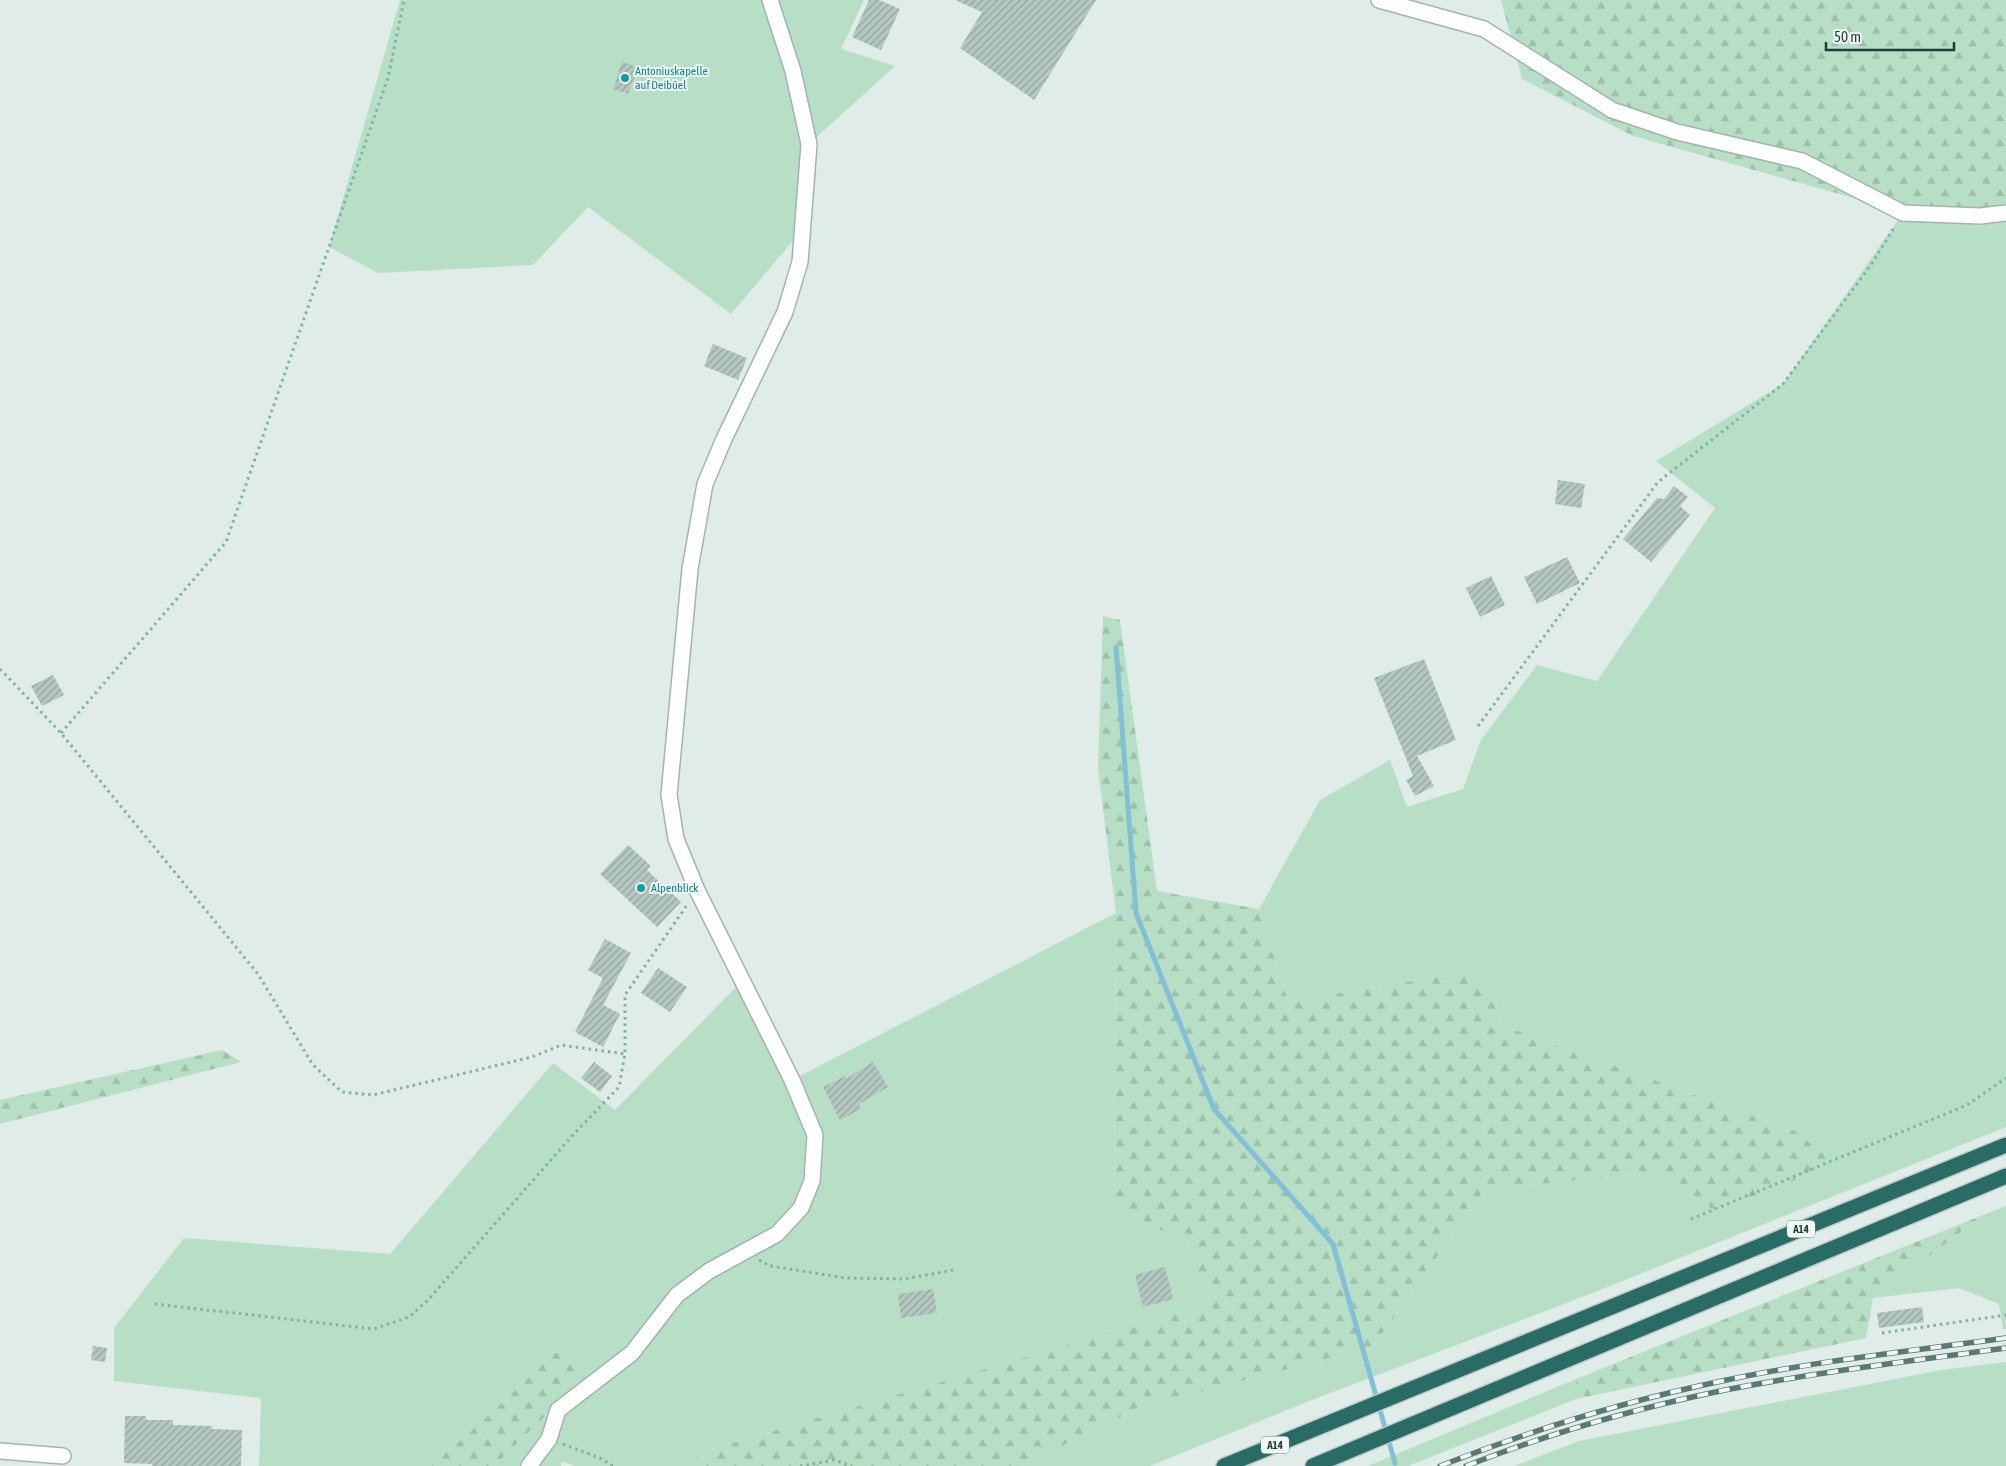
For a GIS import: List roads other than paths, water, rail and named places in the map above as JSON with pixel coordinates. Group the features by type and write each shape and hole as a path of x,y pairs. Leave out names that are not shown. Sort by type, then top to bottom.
{"highway":[{"name":"A14","path":"1224,1466 2006,1146"},
{"name":"A14","path":"1313,1466 2006,1176"}],"street":[{"path":"529,1466 549,1438 558,1410 632,1353 677,1295 710,1271 777,1234 801,1208 812,1181 816,1135 792,1080 697,890 676,839 669,795 690,569 705,484 724,439 785,312 800,262 809,144 793,71 770,0"},
{"path":"1379,0 1484,29 1612,110 1677,132 1802,161 1904,213 1980,216 2006,213"},
{"path":"0,1451 63,1456"}],"waterway":[{"path":"1116,647 1136,913 1214,1109 1333,1244 1395,1463"}],"railway":[{"path":"1440,1466 1509,1440 1614,1407 1686,1389 1828,1362 2006,1338"},
{"path":"1466,1466 1562,1432 1692,1397 1865,1367 2006,1348"}],"place":[{"name":"Antoniuskapelle auf Deibüel","path":"625,78"},
{"name":"Alpenblick","path":"641,888"}]}
